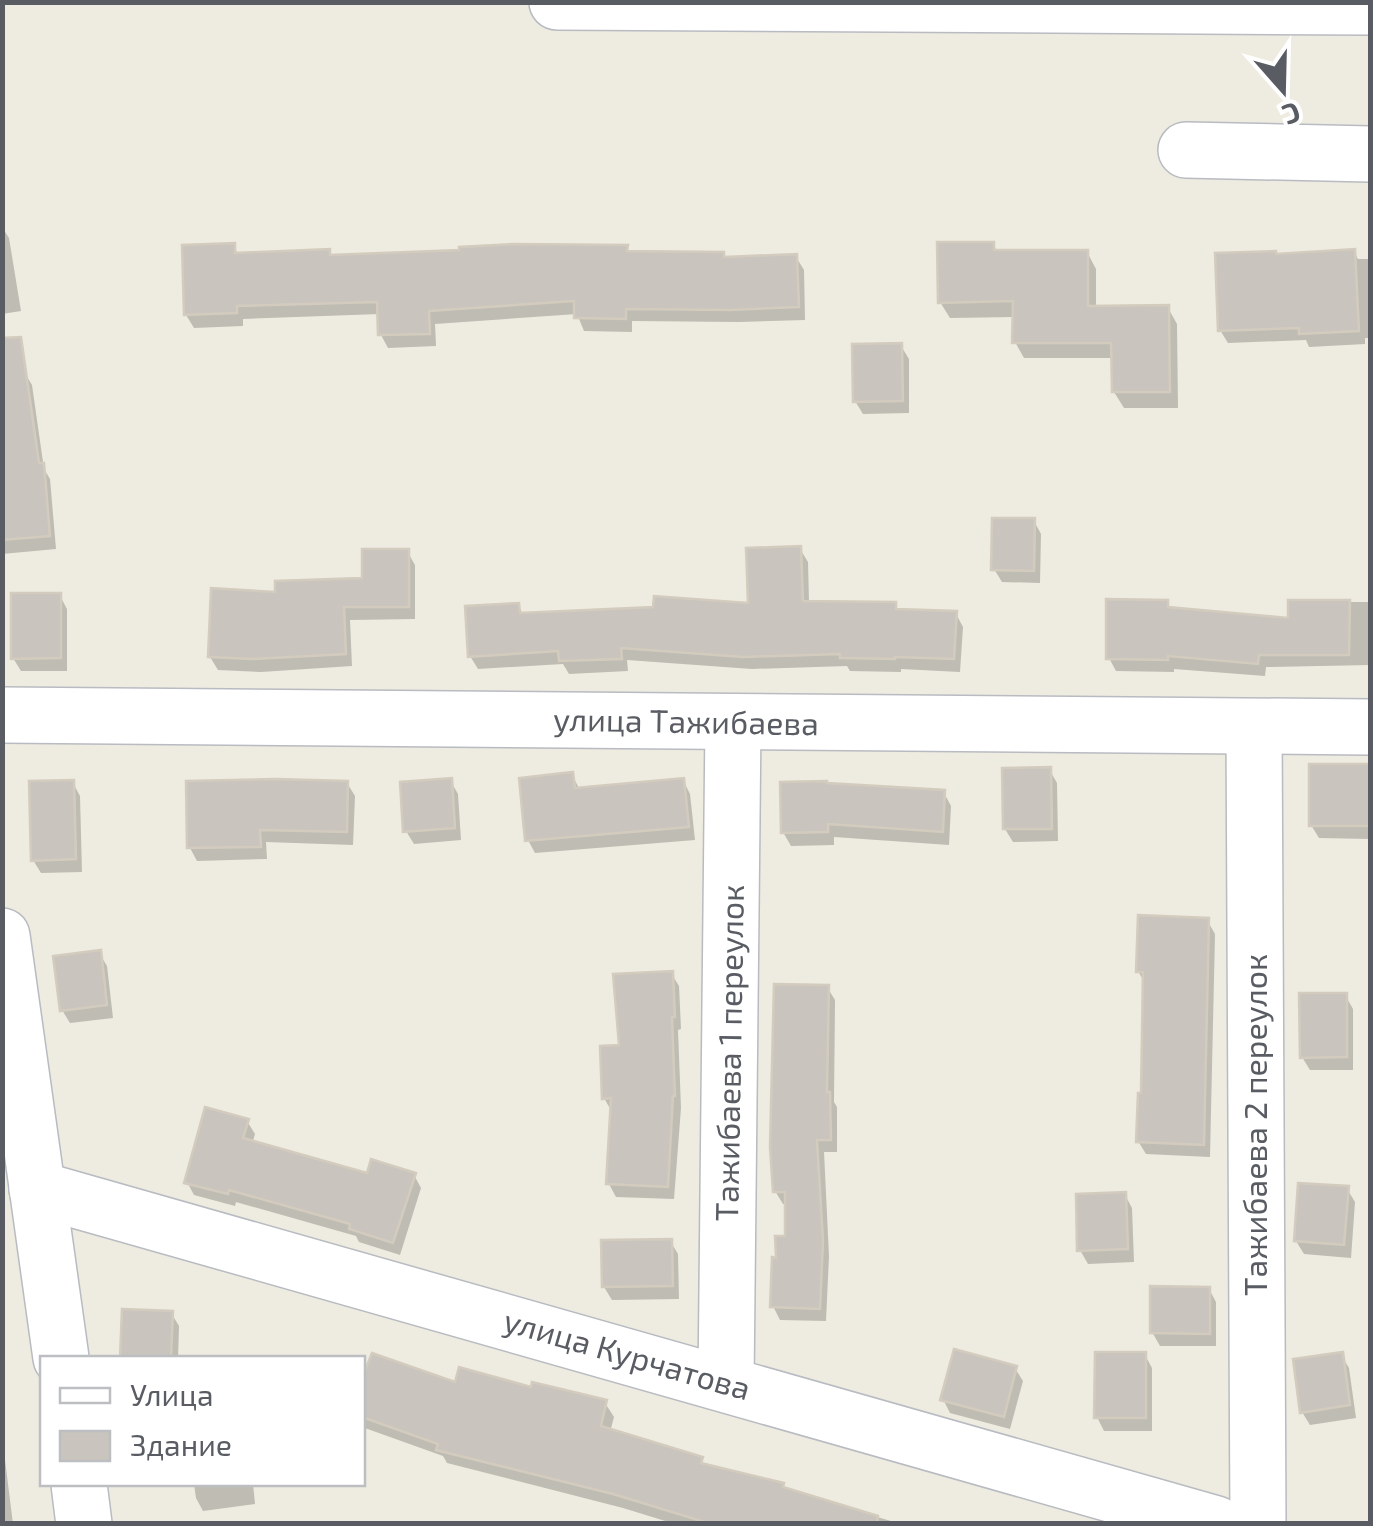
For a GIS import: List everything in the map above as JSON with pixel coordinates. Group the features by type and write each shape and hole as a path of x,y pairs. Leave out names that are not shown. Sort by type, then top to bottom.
{"street":[{"path":"557,2 1370,8"},
{"path":"1186,150 1370,154"},
{"name":"улица Тажибаева","path":"2,715 1370,727"},
{"name":"Тажибаева 1 переулок","path":"726,1383 733,723"},
{"name":"Тажибаева 2 переулок","path":"1254,727 1258,1524"},
{"path":"2,936 61,1356"},
{"name":"улица Курчатова","path":"37,1189 1216,1524"},
{"path":"79,1486 84,1524"}],"building":[{"path":"937,242 994,242 994,250 1088,250 1088,306 1169,305 1170,392 1112,392 1111,343 1012,343 1013,301 938,303"},
{"path":"235,243 235,253 330,249 330,255 513,244 628,245 627,251 724,252 724,257 797,254 799,307 626,309 626,319 574,318 574,301 429,311 430,334 378,335 377,302 237,306 237,313 184,315 182,245"},
{"path":"1355,249 1359,331 1218,331 1215,253"},
{"path":"21,337 39,463 44,463 50,536 2,540 2,338"},
{"path":"902,343 903,401 853,402 852,344"},
{"path":"992,518 1035,518 1034,571 991,570"},
{"path":"801,546 803,601 896,602 896,609 957,611 954,659 840,658 840,654 743,657 621,648 622,659 559,661 558,651 468,657 465,606 519,603 520,613 653,607 654,596 748,603 746,548"},
{"path":"362,549 409,549 409,607 344,607 346,654 208,657 211,588 275,592 275,581 362,578"},
{"path":"11,593 61,593 61,658 11,659"},
{"path":"1106,599 1168,600 1168,607 1288,618 1288,600 1350,600 1349,655 1259,655 1258,664 1168,656 1168,660 1106,659"},
{"path":"1309,764 1370,764 1370,826 1309,826"},
{"path":"1051,767 1052,829 1003,829 1002,768"},
{"path":"573,772 575,788 684,778 689,827 525,841 519,778"},
{"path":"452,778 455,828 403,832 400,782"},
{"path":"74,780 76,859 31,861 29,781"},
{"path":"186,781 348,781 347,832 260,830 261,847 187,848"},
{"path":"827,781 945,790 943,832 828,824 828,832 781,833 780,782"},
{"path":"1138,915 1209,918 1204,1145 1136,1142 1143,972 1136,972"},
{"path":"101,950 107,1005 60,1011 53,956"},
{"path":"673,971 675,1096 668,1187 606,1184 611,1098 602,1099 600,1046 619,1045 613,974"},
{"path":"774,984 829,985 827,1092 831,1140 817,1140 823,1241 820,1309 770,1307 775,1236 785,1236 785,1192 773,1192 770,1147"},
{"path":"1299,993 1347,993 1347,1057 1300,1058"},
{"path":"205,1107 249,1119 243,1138 367,1173 371,1159 416,1173 393,1243 349,1229 350,1224 229,1190 228,1194 184,1183"},
{"path":"1298,1183 1349,1186 1344,1245 1294,1241"},
{"path":"1126,1192 1128,1249 1077,1251 1076,1194"},
{"path":"672,1239 673,1286 602,1287 601,1240"},
{"path":"1150,1286 1210,1287 1210,1334 1150,1333"},
{"path":"122,1309 173,1311 171,1356 120,1356"},
{"path":"954,1349 1017,1366 1004,1417 940,1400"},
{"path":"1095,1352 1146,1352 1146,1418 1094,1418"},
{"path":"1343,1352 1350,1405 1300,1413 1293,1359"},
{"path":"372,1353 455,1382 459,1367 531,1387 532,1382 607,1400 601,1426 703,1457 701,1463 784,1483 783,1487 878,1516 877,1524 711,1524 613,1494 436,1450 438,1444 365,1418 365,1370"}]}
